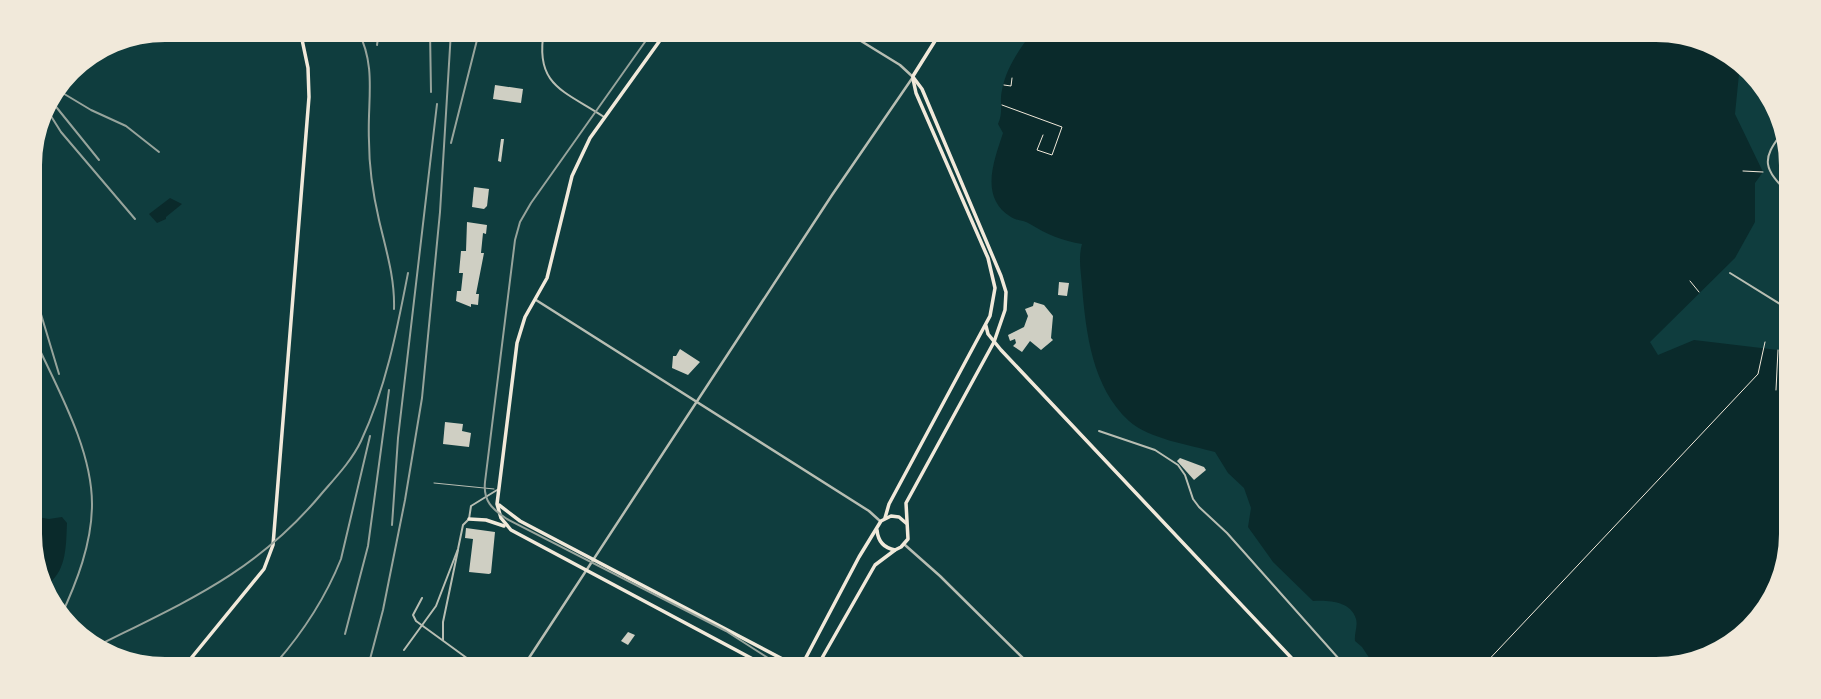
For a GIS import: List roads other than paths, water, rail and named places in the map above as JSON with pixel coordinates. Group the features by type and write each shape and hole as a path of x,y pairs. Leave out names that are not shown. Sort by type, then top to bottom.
{"main road":[{"path":"193,657 264,569 273,545 308,117 308,68 303,42"},
{"path":"511,530 502,520 497,504 517,343 526,317 547,278 572,176 590,138 659,42"},
{"path":"895,550 889,549 880,541 877,530 888,504 986,323 995,288 988,258 916,93 913,77 934,42"},
{"path":"823,657 875,565 905,545 908,539 908,499 994,341 1005,310 1006,292 1001,276 922,89 913,77"},
{"path":"986,323 988,334 994,341 1291,657"},
{"path":"497,504 514,519 779,657"},
{"path":"806,657 881,521 891,516 900,517 907,526"},
{"path":"469,519 494,522 511,530 749,657"}],"street":[{"path":"542,42 542,67 551,82 605,118"},
{"path":"529,657 913,77 900,65 863,42"},
{"path":"1777,141 1769,152 1770,171 1779,183"},
{"path":"1730,273 1779,303"},
{"path":"536,300 881,521"},
{"path":"1099,431 1155,450 1177,464 1199,506 1235,542 1336,657"},
{"path":"444,642 443,622 463,525 469,519 472,505 498,490"},
{"path":"905,545 1022,657"},
{"path":"404,650 436,606 458,548"},
{"path":"422,598 413,617 465,657"}],"lane":[{"path":"434,483 498,490"}],"water":[{"path":"1025,42 1656,42 1688,46 1724,63 1739,75 1735,114 1763,172 1755,183 1755,222 1735,258 1650,342 1658,355 1694,340 1779,349 1778,550 1772,574 1754,609 1731,632 1710,644 1680,655 1664,657 1369,657 1355,641 1356,622 1349,608 1332,602 1313,601 1273,562 1248,527 1251,508 1244,488 1228,473 1215,452 1170,441 1147,432 1129,421 1117,407 1099,376 1089,340 1080,265 1082,244 1055,237 1013,218 1001,209 995,199 992,178 1003,133 998,124 1002,90 1006,75"},
{"path":"170,198 182,204 166,219 157,223 149,214"},
{"path":"62,517 67,523 66,547 52,581 44,558 42,518"}],"tram line":[{"path":"645,42 520,222 515,240 485,494 493,508 507,519 726,631 767,657"}],"railway":[{"path":"363,42 370,85 371,171 392,275 394,309"},
{"path":"430,42 431,92"},
{"path":"371,657 405,500 422,398 440,212 450,42"},
{"path":"451,143 476,42"},
{"path":"65,94 126,126 159,152"},
{"path":"392,525 398,438 437,104"},
{"path":"57,108 99,160"},
{"path":"52,117 61,132 135,219"},
{"path":"106,641 191,599 246,564 298,520 339,474 357,448 370,421 384,380 408,273"},
{"path":"42,318 59,374"},
{"path":"42,355 79,437 90,482 92,504 89,533 78,576 65,605"},
{"path":"345,634 368,546 389,390"},
{"path":"281,657 313,614 341,559 370,436"}]}
